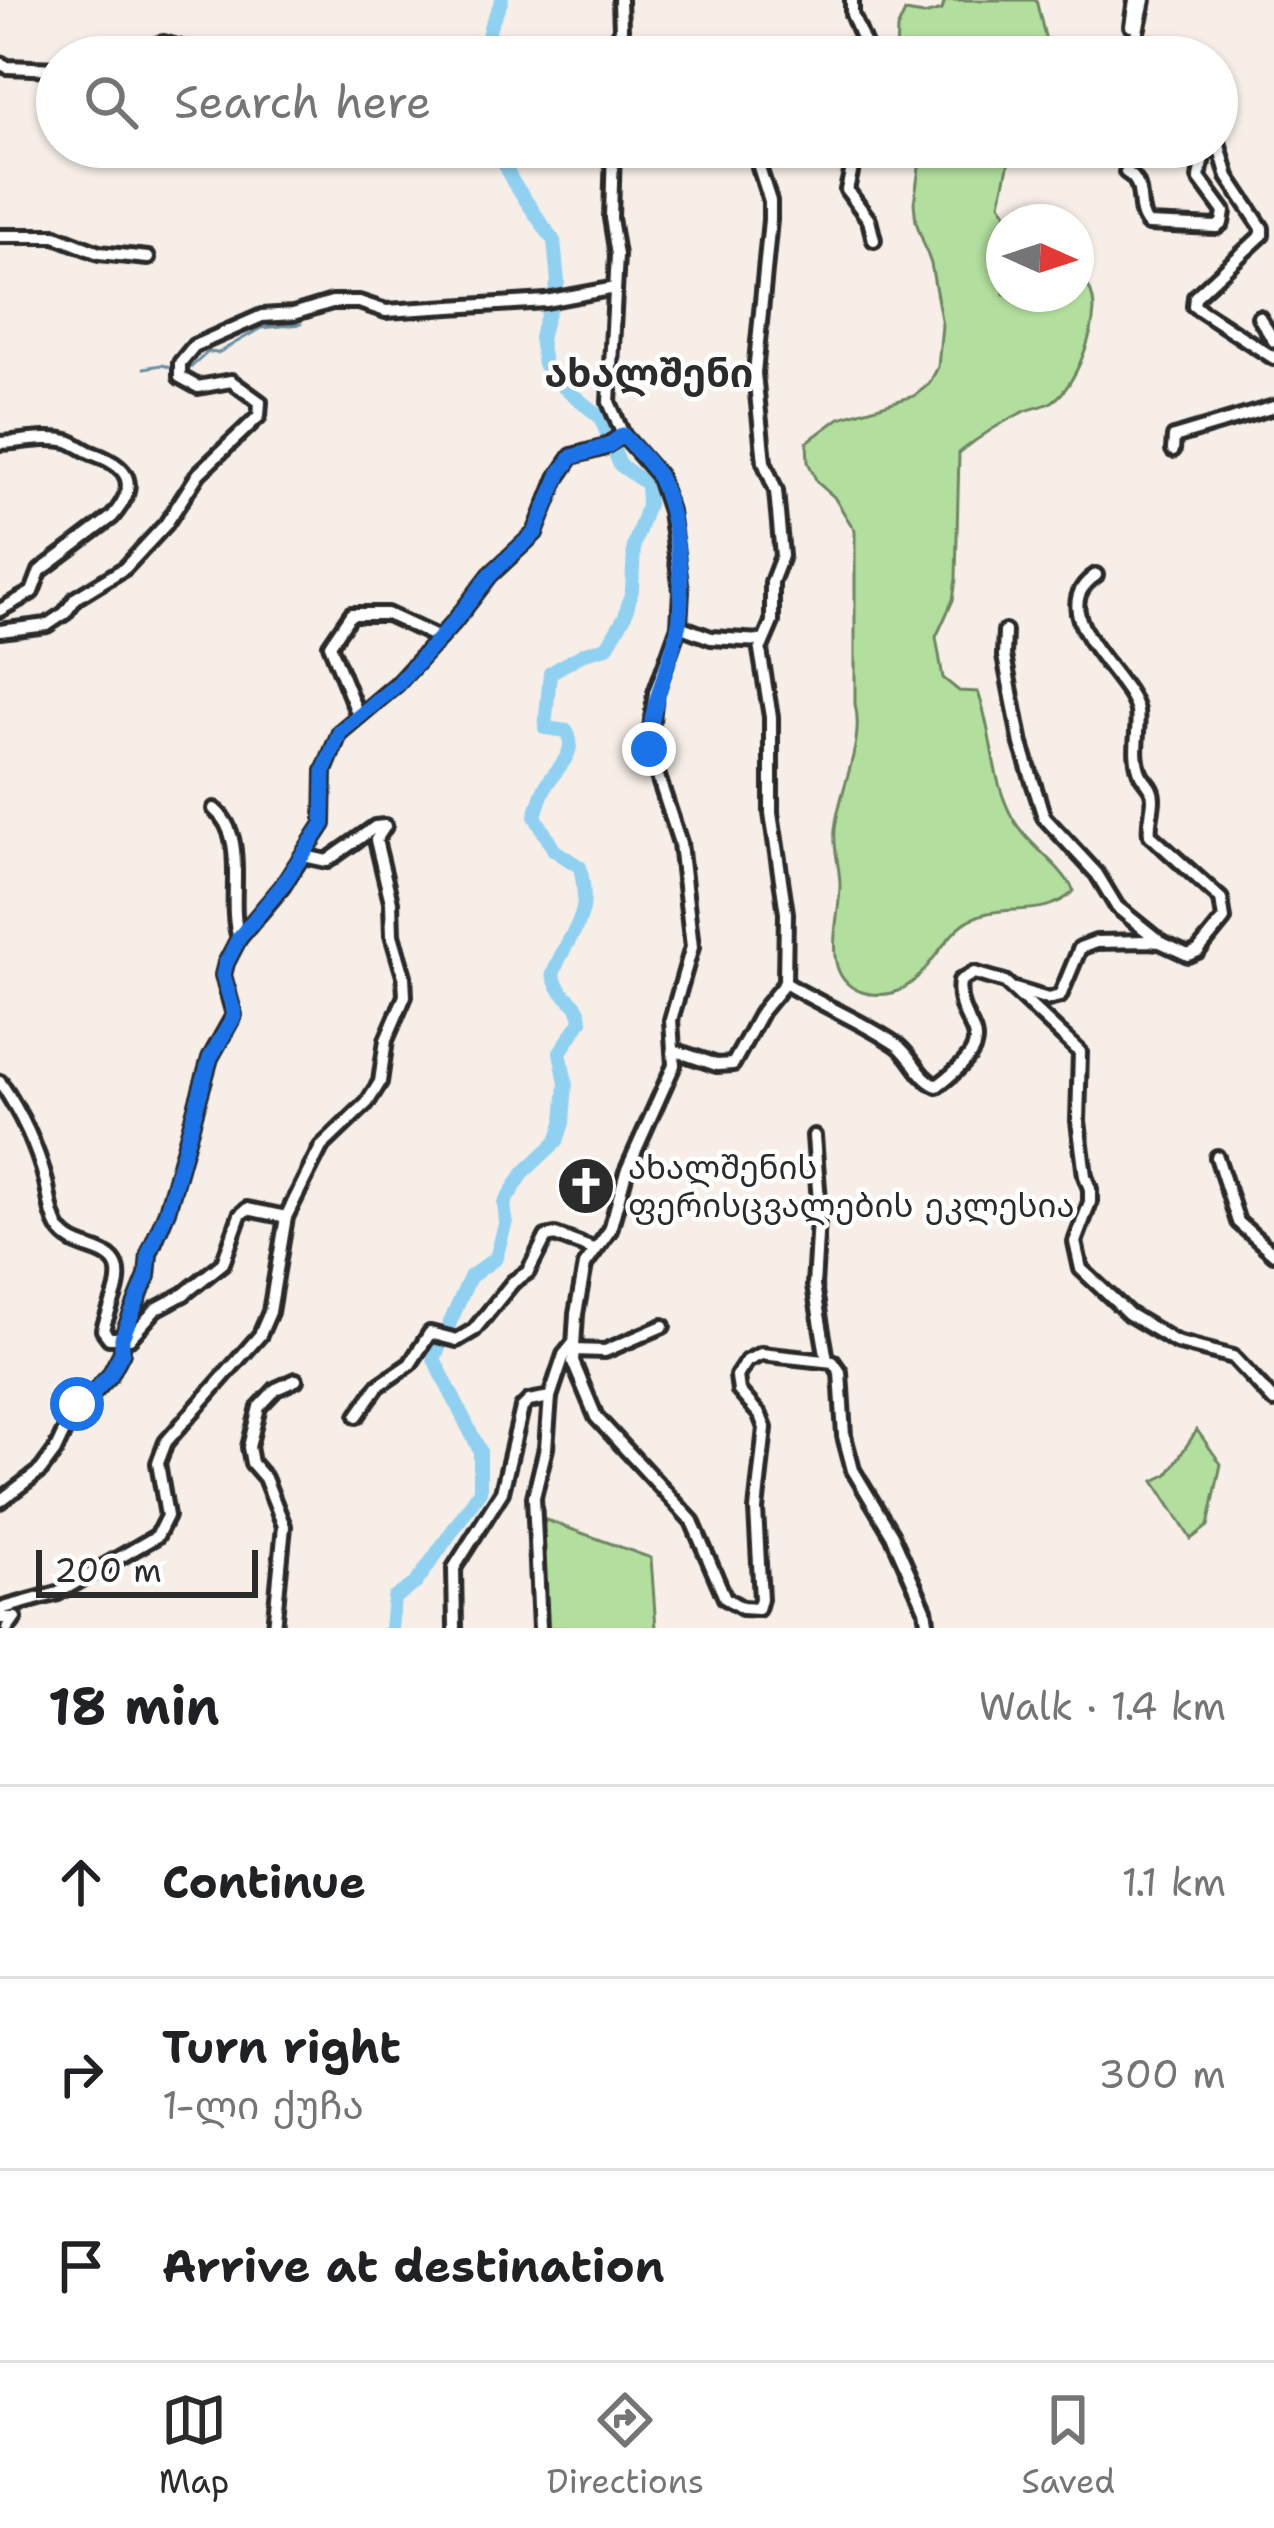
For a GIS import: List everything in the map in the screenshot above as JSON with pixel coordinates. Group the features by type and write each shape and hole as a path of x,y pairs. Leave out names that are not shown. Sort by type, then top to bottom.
{"street":[{"path":"619,36 620,0"},
{"path":"852,0 851,14 861,36"},
{"path":"1139,36 1140,0"},
{"path":"0,63 36,68"},
{"path":"612,168 616,255 607,388 617,440 658,475 670,512 681,591 679,626 656,693 649,749 680,843 692,947 671,1019 674,1065 626,1172 610,1230 585,1265 573,1347 577,1378 596,1417 692,1521 725,1598 749,1609 758,1609 761,1600 756,1510 766,1436 760,1415 739,1391 737,1376 747,1361 761,1354 827,1360"},
{"path":"674,1050 717,1064 733,1064 762,1011 785,983 786,913 771,813 771,717 760,665 760,641 772,622 772,582 782,542 776,491 764,462 755,373 770,220 770,201 759,168"},
{"path":"852,168 848,190 869,220 874,240"},
{"path":"1126,172 1139,185 1144,221 1217,227 1224,212 1199,178 1201,168"},
{"path":"1225,168 1262,235 1195,297 1194,306 1274,358"},
{"path":"0,236 55,236 99,253 148,258"},
{"path":"0,631 47,626 76,598 125,568 166,524 199,472 259,416 260,402 231,381 198,386 180,377 180,363 194,346 262,316 293,314 332,302 359,302 386,310 545,301 615,288"},
{"path":"1259,317 1274,340"},
{"path":"1173,450 1174,437 1274,406"},
{"path":"0,1501 40,1470 55,1451 77,1404 110,1375 122,1352 122,1338 147,1276 149,1253 167,1211 210,1058 235,1015 223,975 239,938 304,856 323,824 324,771 340,732 398,684 490,575 535,533 560,473 572,457 617,440"},
{"path":"0,443 68,442 124,468 128,487 122,506 112,517 40,571 32,592 0,610"},
{"path":"1005,631 1004,656 1022,744 1044,817 1097,874 1117,908 1180,953 1198,951 1224,919 1222,899 1150,835 1154,803 1136,752 1138,713 1124,685 1085,635 1080,613 1084,587 1096,575"},
{"path":"358,715 330,645 351,614 387,614 439,638"},
{"path":"679,626 711,638 760,641"},
{"path":"214,809 221,814 232,843 233,922 239,938"},
{"path":"0,1609 58,1593 158,1536 167,1516 160,1454 260,1336 270,1312 286,1217 321,1147 367,1103 380,1082 386,1040 405,996 376,840 385,826 375,827 327,861 304,856"},
{"path":"1012,988 1048,999 1060,996 1080,948 1096,942 1160,942"},
{"path":"785,983 891,1041 911,1056 929,1083 938,1086 975,1046 976,1036 960,1000 960,981 974,973 992,976 1012,988 1080,1052 1078,1121 1090,1189 1090,1202 1075,1241 1081,1269 1129,1314 1176,1342 1233,1357 1274,1401"},
{"path":"0,1082 22,1112 55,1222 67,1240 96,1250 116,1266 103,1330 109,1338 130,1338 156,1309 223,1263 240,1215 247,1209 286,1217"},
{"path":"814,1136 819,1202 814,1286 827,1360 840,1372 844,1436 854,1470 886,1522 925,1610 928,1628"},
{"path":"1217,1157 1238,1222 1251,1238 1274,1253"},
{"path":"357,1416 378,1386 410,1364 430,1333 457,1340 474,1330 527,1272 546,1237 555,1234 593,1249"},
{"path":"540,1628 534,1497 546,1448 550,1397 564,1355 573,1347 605,1351 663,1326"},
{"path":"274,1628 284,1526 266,1478 252,1463 249,1447 259,1407 276,1389 296,1379"},
{"path":"455,1628 454,1568 502,1492 523,1408 529,1401 550,1397"},
{"path":"0,1618 15,1618 8,1628"}],"green space":[{"path":"945,0 1036,0 1045,36 897,36 905,12 924,15 942,10"},
{"path":"919,168 1008,168 1001,204 986,204 986,312 1094,312 1081,361 1059,396 1006,421 959,453 956,579 953,600 936,637 943,678 959,691 978,692 1009,811 1074,891 1047,906 975,917 954,932 908,985 876,994 848,985 840,974 834,946 840,885 835,830 857,736 855,531 834,497 817,482 808,462 807,442 839,418 914,396 929,384 938,367 942,325 931,264 916,222"},
{"path":"1197,1430 1221,1464 1208,1526 1191,1539 1154,1481 1168,1474"},
{"path":"546,1520 651,1558 656,1628 543,1628 538,1535"}],"waterway":[{"path":"488,36 502,0"},
{"path":"391,1628 394,1598 416,1583 480,1491 480,1451 434,1359 470,1277 496,1258 506,1221 504,1203 524,1172 557,1141 566,1083 560,1052 581,1021 553,974 582,913 580,867 554,850 535,816 544,789 570,747 567,731 545,728 550,673 585,653 607,647 625,616 632,590 634,545 648,504 647,484 620,465 600,417 544,364 540,338 558,282 554,241 506,168"},
{"path":"183,369 261,328 301,324"},
{"path":"144,368 176,368"}],"place":[{"name":"ახალშენის ფერისცვალების ეკლესია","path":"586,1186"}],"district":[{"name":"ახალშენი","path":"649,373"}],"route":[{"path":"77,1404 110,1375 122,1352 122,1338 147,1276 149,1253 167,1211 210,1058 235,1015 223,975 226,963 239,938 282,886 323,824 324,771 340,732 398,684 490,575 535,533 560,473 572,457 608,446 623,435 658,475 670,512 681,591 679,626 656,693 649,749"}]}
